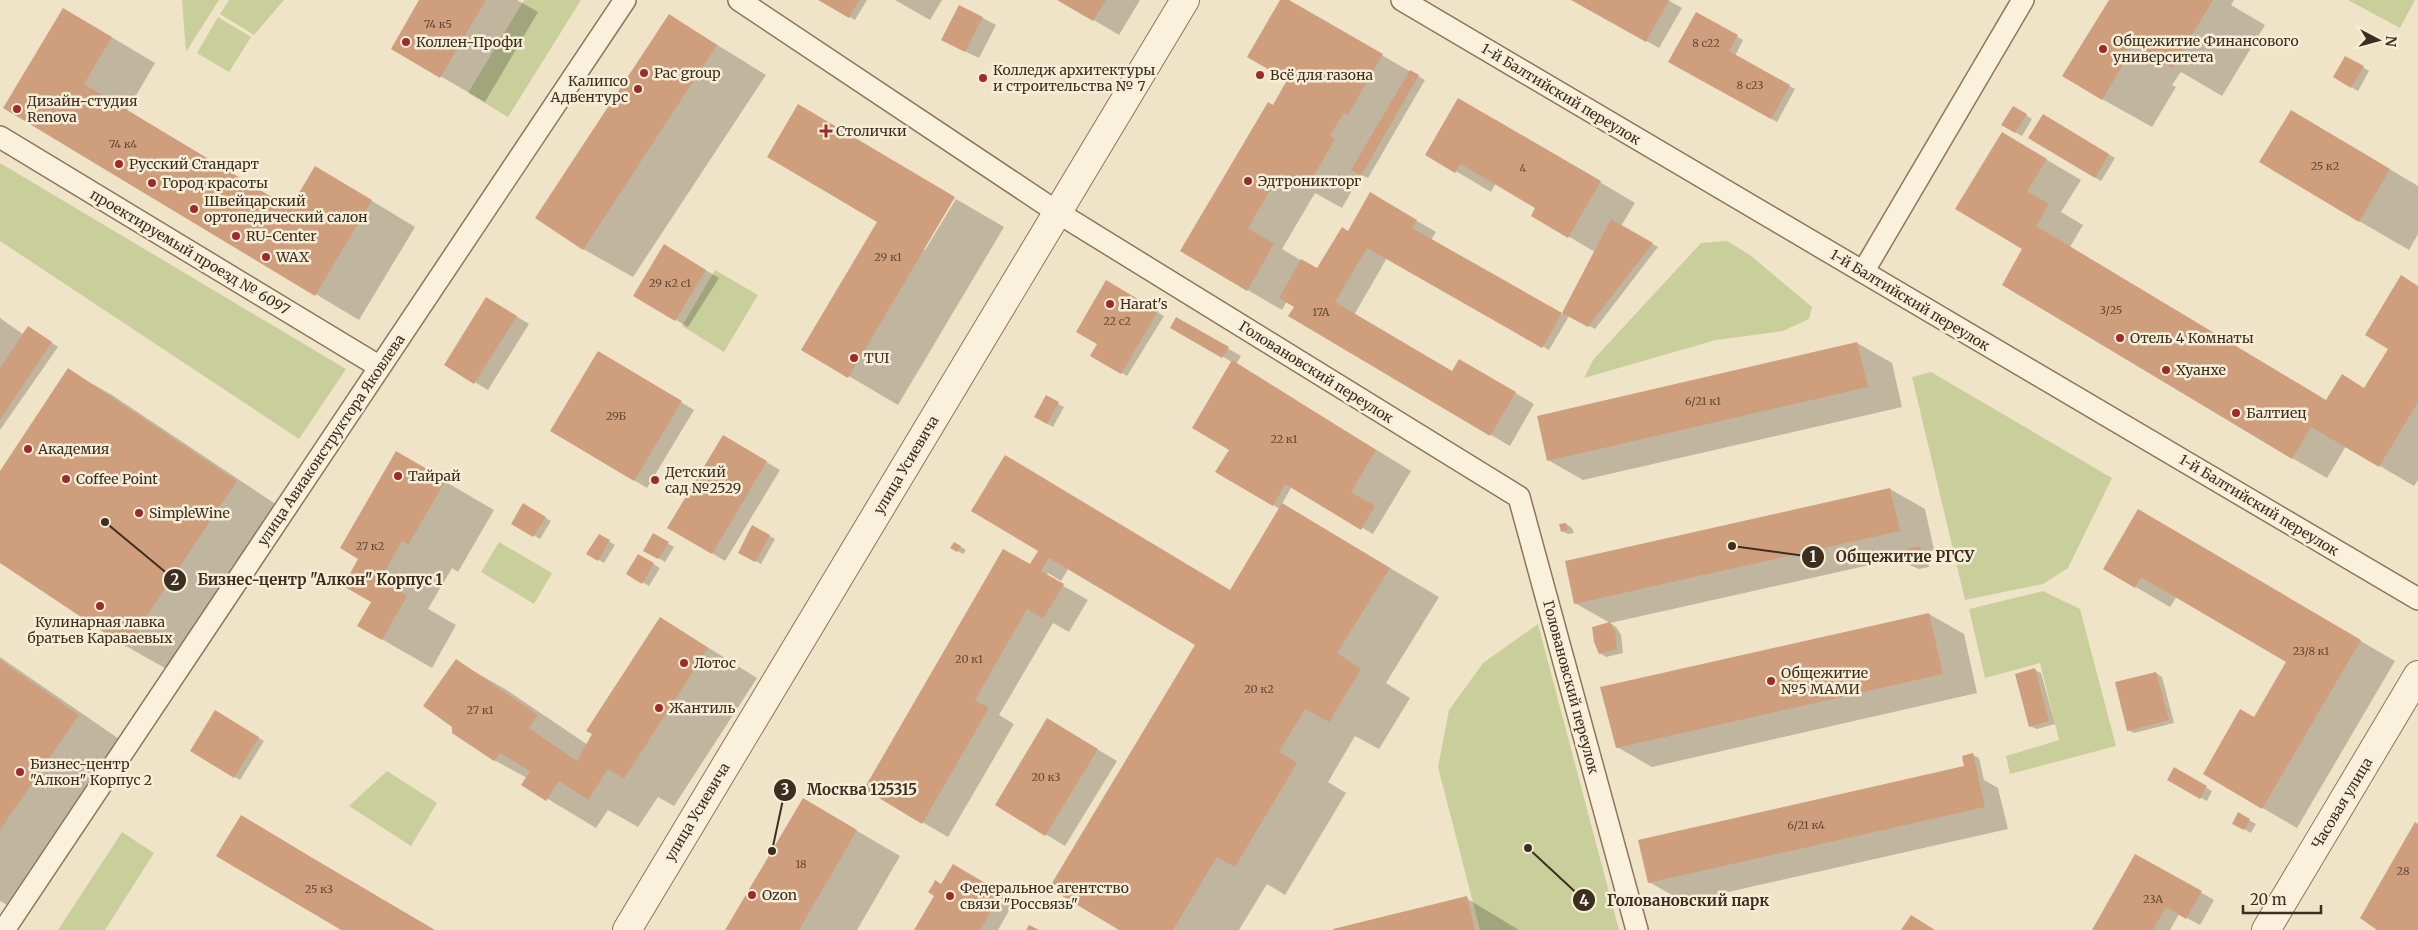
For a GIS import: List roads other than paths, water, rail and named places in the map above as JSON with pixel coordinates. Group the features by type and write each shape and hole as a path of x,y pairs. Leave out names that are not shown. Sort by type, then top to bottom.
{"street":[{"name":"улица Авиаконструктора Яковлева","path":"4,930 625,0"},
{"name":"Головановский переулок","path":"739,0 1057,212 1519,497 1637,930"},
{"name":"улица Усиевича","path":"626,930 1185,0"},
{"name":"1-й Балтийский переулок","path":"1402,0 2418,599"},
{"path":"1863,272 2023,0"},
{"name":"проектируемый проезд № 6097","path":"0,138 380,367"},
{"name":"Часовая улица","path":"2266,930 2418,676"}],"place":[{"name":"Коллен-Профи","path":"406,42"},
{"name":"Общежитие Финансового университета","path":"2103,49"},
{"name":"Pac group","path":"644,73"},
{"name":"Всё для газона","path":"1260,75"},
{"name":"Колледж архитектуры и строительства № 7","path":"983,78"},
{"name":"Калипсо Адвентурс","path":"638,89"},
{"name":"Дизайн-студия Renova","path":"17,109"},
{"name":"Столички","path":"826,131"},
{"name":"Русский Стандарт","path":"119,164"},
{"name":"Эдтроникторг","path":"1248,181"},
{"name":"Город красоты","path":"152,183"},
{"name":"Швейцарский ортопедический салон","path":"194,209"},
{"name":"RU-Center","path":"236,236"},
{"name":"WAX","path":"266,257"},
{"name":"Harat's","path":"1110,304"},
{"name":"Отель 4 Комнаты","path":"2120,338"},
{"name":"TUI","path":"854,358"},
{"name":"Хуанхе","path":"2166,370"},
{"name":"Балтиец","path":"2236,413"},
{"name":"Академия","path":"28,449"},
{"name":"Тайрай","path":"398,476"},
{"name":"Coffee Point","path":"66,479"},
{"name":"Детский сад №2529","path":"655,480"},
{"name":"SimpleWine","path":"139,513"},
{"name":"Бизнес-центр \"Алкон\" Корпус 1","path":"105,522"},
{"name":"Общежитие РГСУ","path":"1732,546"},
{"name":"Кулинарная лавка братьев Караваевых","path":"100,606"},
{"name":"Лотос","path":"684,663"},
{"name":"Общежитие №5 МАМИ","path":"1771,681"},
{"name":"Жантиль","path":"659,708"},
{"name":"Бизнес-центр \"Алкон\" Корпус 2","path":"20,772"},
{"name":"Головановский парк","path":"1528,848"},
{"name":"Москва 125315","path":"772,851"},
{"name":"Ozon","path":"752,895"},
{"name":"Федеральное агентство связи \"Россвязь\"","path":"950,896"}]}
